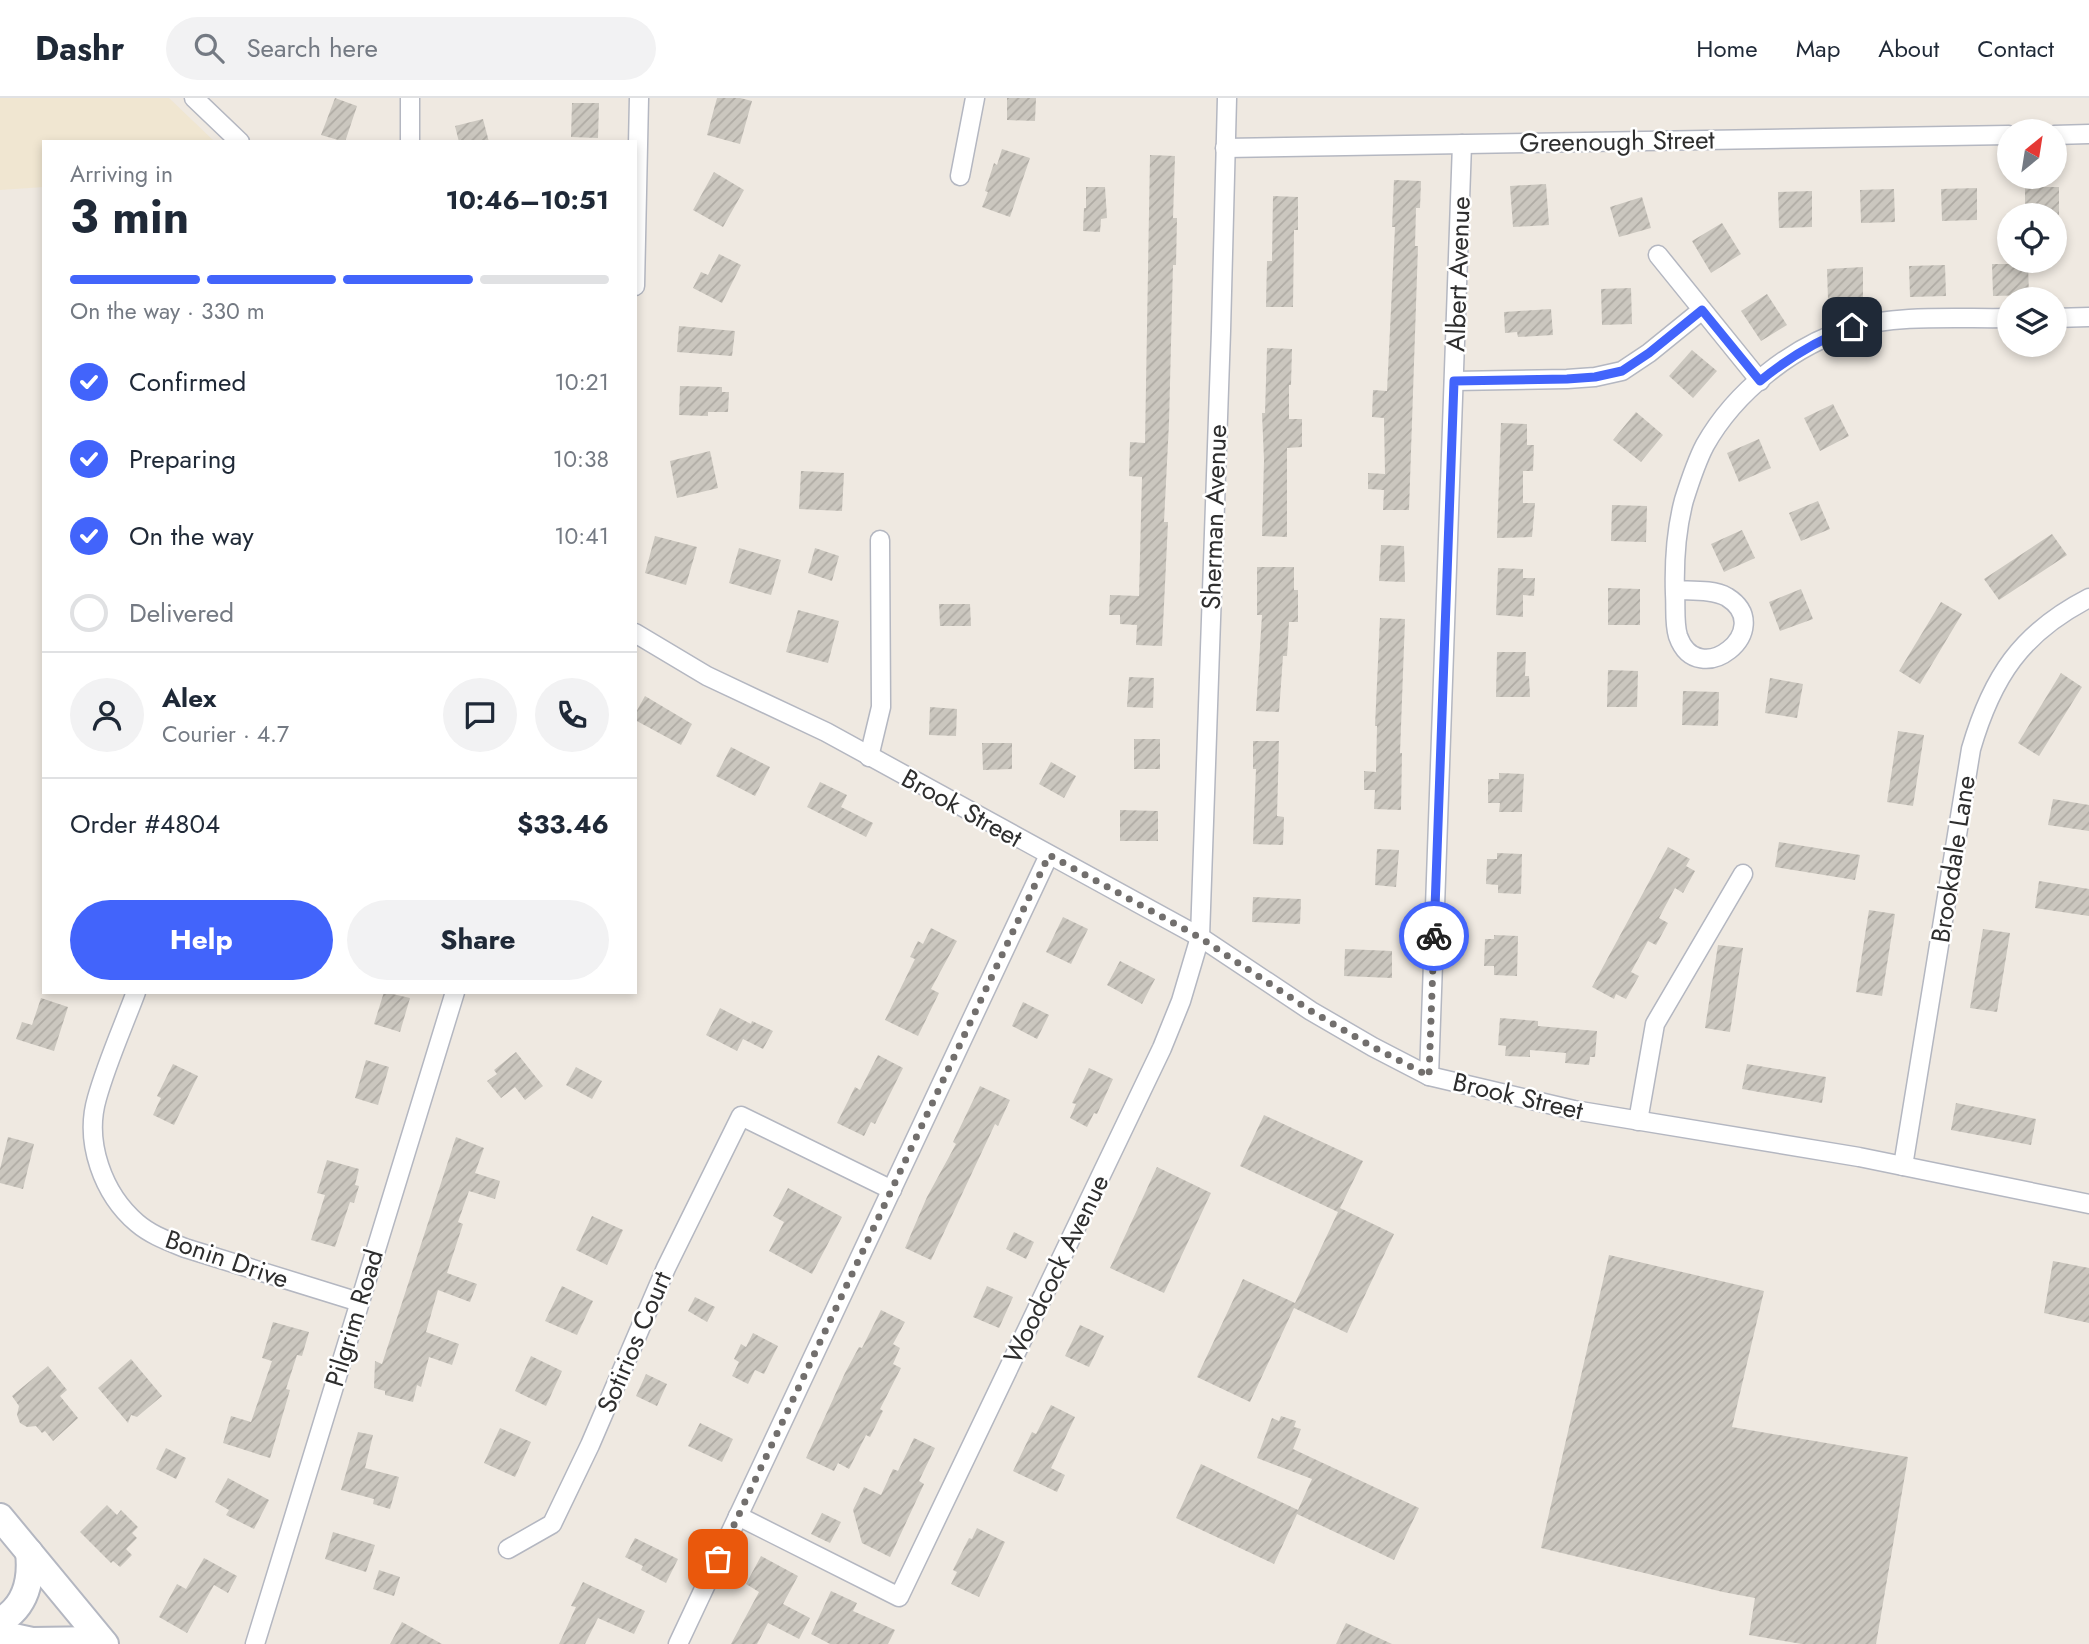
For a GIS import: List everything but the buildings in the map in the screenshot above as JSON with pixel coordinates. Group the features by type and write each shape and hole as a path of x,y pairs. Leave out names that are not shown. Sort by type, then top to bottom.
{"main road":[{"path":"0,1517 103,1642"},
{"path":"0,1621 15,1610 23,1598 29,1579 29,1552"},
{"path":"0,1634 32,1641 103,1642"}],"street":[{"path":"194,98 238,140"},
{"path":"410,98 410,140"},
{"path":"637,192 639,98"},
{"path":"960,176 975,98"},
{"name":"Sherman Avenue","path":"1199,937 1227,98"},
{"path":"2067,135 2089,134"},
{"name":"Greenough Street","path":"1225,148 1997,135"},
{"name":"Albert Avenue","path":"1429,1076 1462,144"},
{"path":"1658,255 1760,381"},
{"path":"1454,381 1567,379 1622,371 1702,310"},
{"path":"2067,318 2089,317"},
{"path":"1675,590 1716,593 1734,603 1740,611 1743,631 1734,648 1725,655 1704,658 1685,648 1676,629 1675,590 1675,559 1682,509 1696,465 1717,427 1741,398 1760,381 1801,351 1852,327 1906,320 1997,318"},
{"path":"869,757 881,707 880,540"},
{"name":"Brookdale Lane","path":"1903,1166 1976,729 1994,687 2020,649 2035,633 2089,598"},
{"name":"Brook Street","path":"637,634 707,676 826,732 1199,937 1311,1011 1429,1076 1574,1110 1903,1166 2089,1204"},
{"path":"678,1644 1049,855"},
{"path":"1639,1121 1655,1024 1743,874"},
{"name":"Woodcock Avenue","path":"738,1516 899,1597 1162,1048 1181,1001 1199,937"},
{"name":"Bonin Drive","path":"135,994 96,1099 93,1119 98,1163 113,1196 138,1224 159,1237 185,1248 359,1302"},
{"name":"Pilgrim Road","path":"256,1644 454,994"},
{"name":"Sotirios Court","path":"508,1549 552,1524 590,1445 666,1268 741,1116 892,1190"}],"shaded area":[{"path":"0,98 169,98 213,140 42,140 42,187 0,190"}],"way so far":[{"path":"718,1559 1049,855 1199,937 1311,1011 1429,1076 1434,936"}],"route":[{"path":"1434,936 1454,381 1567,379 1622,371 1702,310 1760,381 1801,351 1852,327"}]}
